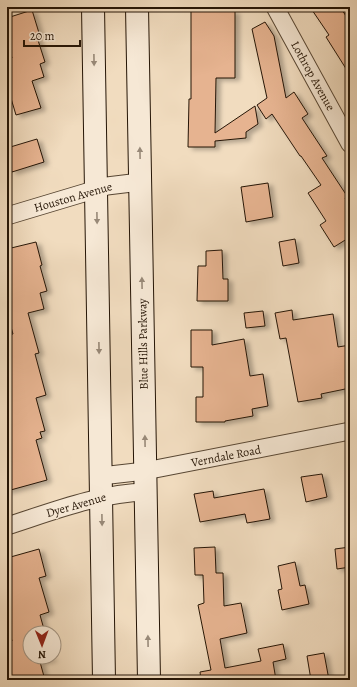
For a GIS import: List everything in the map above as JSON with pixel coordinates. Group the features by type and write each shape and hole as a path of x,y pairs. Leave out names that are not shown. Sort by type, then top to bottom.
{"main road":[{"path":"93,7 104,680"},
{"name":"Blue Hills Parkway","path":"137,7 149,680"}],"street":[{"name":"Lothrop Avenue","path":"275,7 350,144"},
{"name":"Houston Avenue","path":"7,216 97,189 118,184 140,182"},
{"name":"Verndale Road","path":"101,487 146,482 350,431"},
{"name":"Dyer Avenue","path":"7,526 101,487"}],"building":[{"path":"310,7 340,7 350,22 350,75 326,37 329,35"},
{"path":"32,10 39,33 36,34 45,62 40,64 44,77 32,81 41,108 16,115 7,85 7,60 12,58 7,41 7,18"},
{"path":"191,10 235,11 235,78 216,78 215,133 255,106 258,124 246,132 246,138 215,141 215,147 188,147 189,99 191,99"},
{"path":"265,22 274,36 286,98 294,92 308,114 302,118 327,156 322,158 347,196 345,198 350,206 350,237 334,247 320,225 326,221 308,193 321,185 272,114 266,119 257,105 267,98 252,29"},
{"path":"37,139 44,162 12,172 7,158 7,148"},
{"path":"268,183 273,217 246,222 241,187"},
{"path":"295,239 299,263 283,266 279,242"},
{"path":"36,242 42,265 40,266 47,291 40,293 44,309 28,313 39,353 35,354 46,395 36,398 45,431 40,432 42,438 36,440 47,480 7,491 7,335 13,334 7,313 7,249"},
{"path":"222,250 223,279 228,279 228,301 197,301 198,266 206,266 206,251"},
{"path":"292,310 293,320 333,314 338,347 350,345 350,388 321,394 322,398 298,402 286,338 280,339 275,313"},
{"path":"263,311 265,326 246,328 244,313"},
{"path":"191,330 212,330 212,345 244,339 250,376 263,374 268,406 252,409 253,416 225,422 196,422 196,397 203,397 203,367 191,367"},
{"path":"322,474 327,497 306,502 301,477"},
{"path":"264,489 270,519 247,523 245,514 200,522 194,494 213,491 214,498"},
{"path":"215,547 216,573 223,573 224,606 241,603 247,633 220,639 225,668 261,661 258,649 283,644 286,659 273,662 276,680 201,680 200,672 211,670 198,605 204,603 203,575 195,575 194,548"},
{"path":"350,547 350,567 337,569 335,549"},
{"path":"39,549 46,576 39,578 49,612 40,615 43,625 22,625 22,665 41,665 45,680 11,680 7,664 7,643 12,641 7,622 7,558"},
{"path":"295,562 300,586 305,585 309,604 282,610 278,590 282,589 278,566"},
{"path":"324,653 329,680 311,680 307,656"}]}
